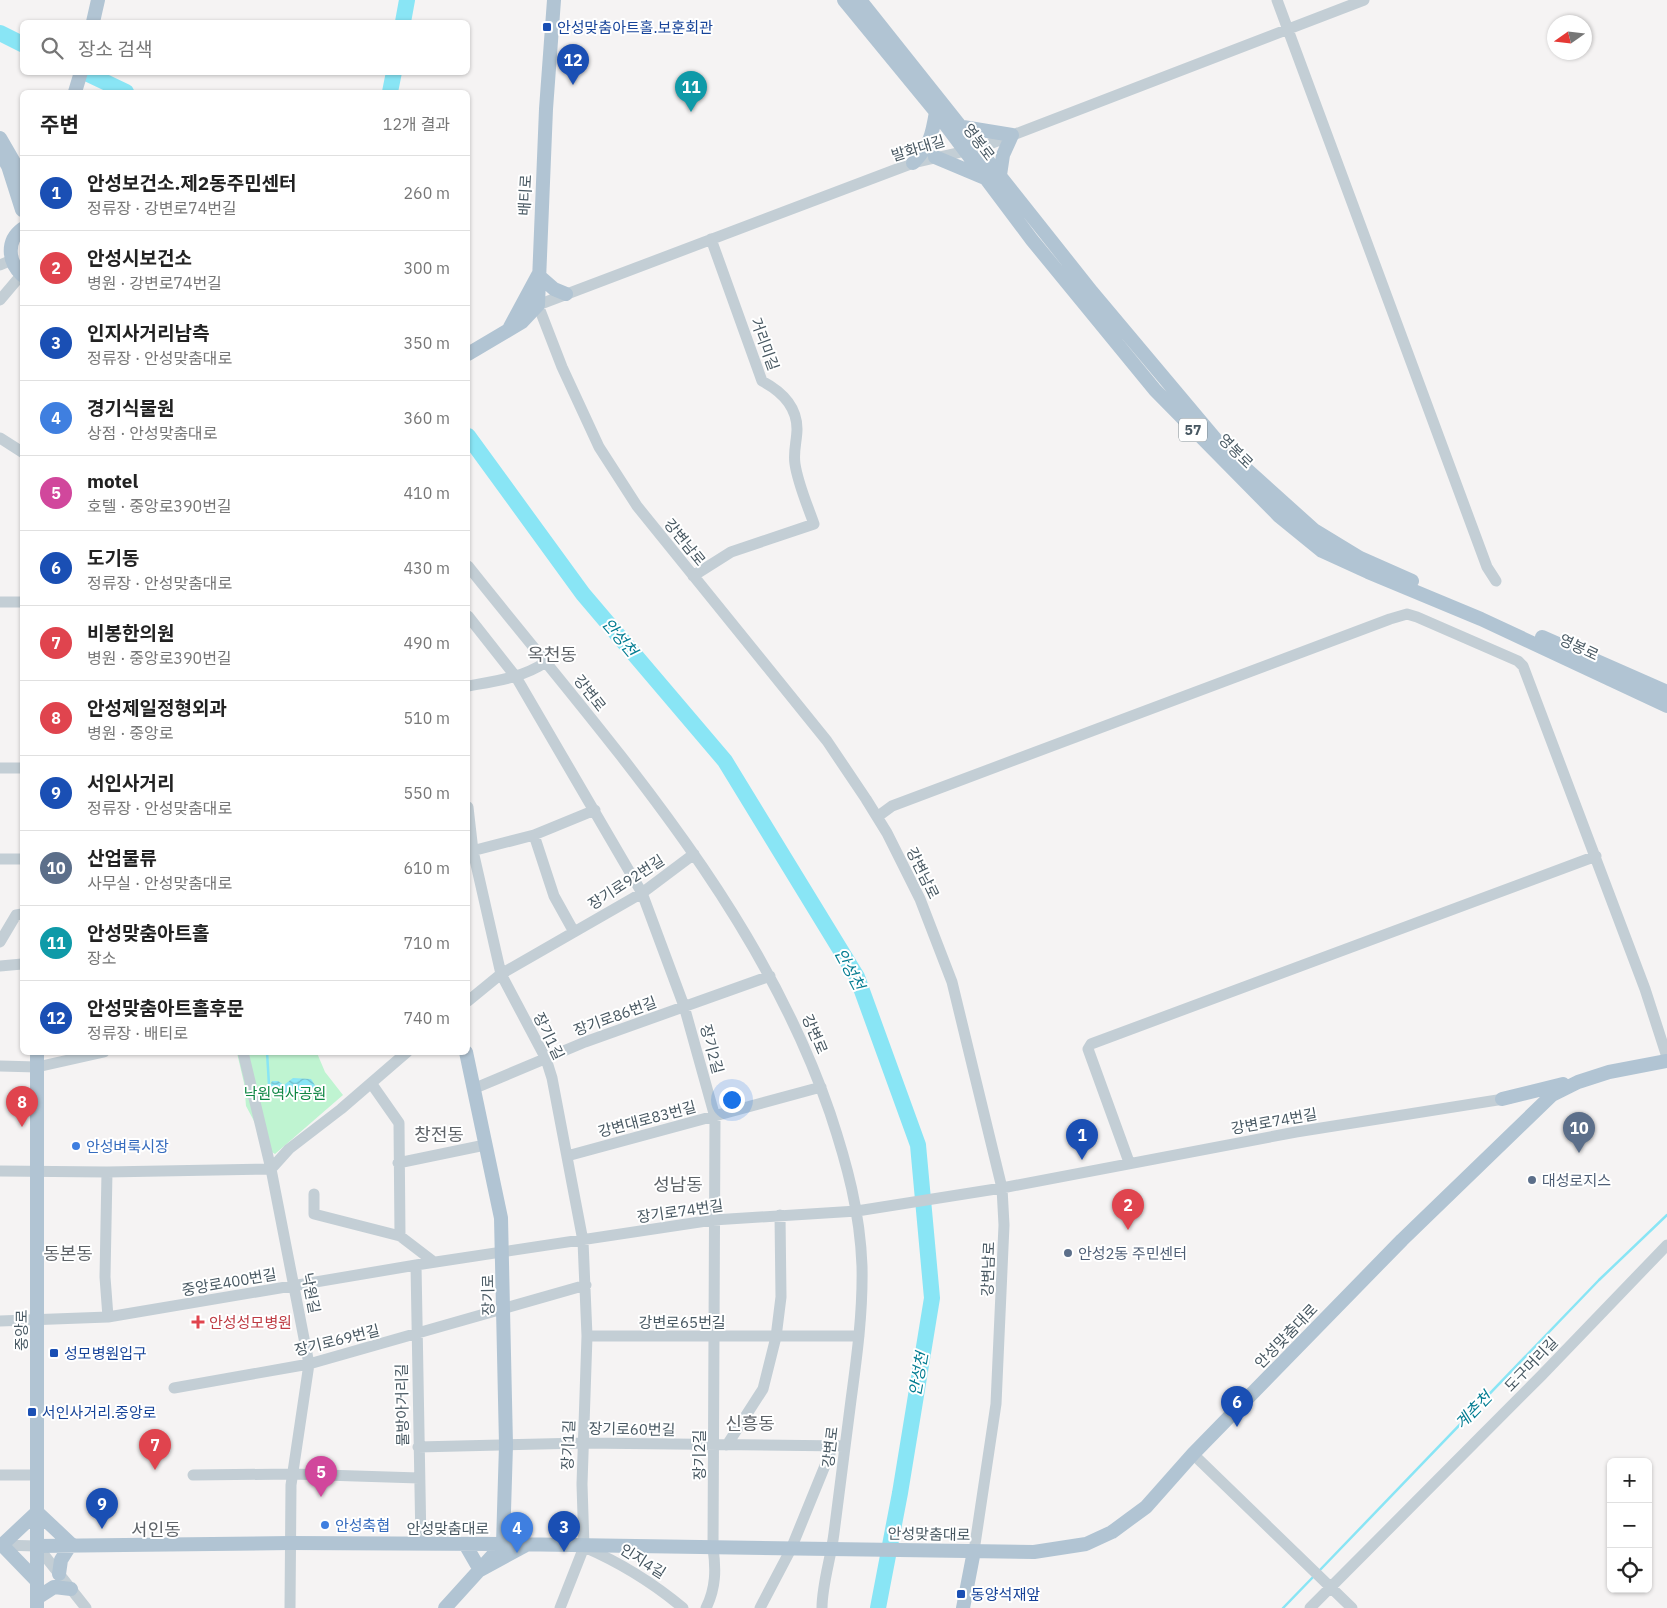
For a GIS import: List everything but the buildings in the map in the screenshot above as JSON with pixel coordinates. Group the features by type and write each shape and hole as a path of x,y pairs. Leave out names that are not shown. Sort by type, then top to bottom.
{"main road":[{"name":"배티로","path":"538,305 538,276 554,0"},
{"name":"영봉로","path":"844,0 936,112 1032,240 1155,390 1279,516 1322,551 1481,619 1667,706"},
{"name":"영봉로","path":"860,0 1148,360 1223,448 1314,530 1360,558 1667,692"},
{"path":"76,90 80,75"},
{"path":"913,163 926,149 932,139 936,112"},
{"path":"963,127 1012,135 1003,154 1000,175"},
{"path":"0,138 18,162"},
{"path":"0,153 8,166 20,204"},
{"path":"935,157 985,178"},
{"path":"20,230 13,240 6,262 20,272"},
{"path":"520,317 538,276 554,289 566,294"},
{"path":"470,353 507,332 520,317 538,305"},
{"name":"중앙로","path":"37,1055 37,1603"},
{"name":"장기로","path":"467,1055 501,1218 506,1445 503,1544"},
{"name":"안성맞춤대로","path":"37,1546 71,1544 290,1543 503,1544 584,1547 1034,1552 1086,1544 1112,1532 1146,1506 1193,1454 1402,1240 1552,1095 1609,1072 1667,1061"},
{"path":"1502,1099 1593,1077"},
{"path":"1524,1097 1530,1108 1530,1117"},
{"path":"37,1581 1,1545 37,1512 71,1544 61,1560 59,1574"},
{"path":"480,1570 526,1545 504,1521"},
{"path":"465,1544 480,1570"},
{"path":"445,1608 503,1544"},
{"path":"963,1608 969,1551"},
{"path":"37,1603 54,1587 70,1589"}],"street":[{"path":"1277,0 1487,567 1496,581"},
{"name":"발화대길","path":"538,305 913,163 979,148 1364,0"},
{"name":"거리미길","path":"693,576 731,552 814,524 795,463 797,427 795,417 784,396 762,381 711,239"},
{"path":"0,300 20,276"},
{"name":"강변남로","path":"538,305 562,367 600,447 637,506 827,741 877,816 920,899 952,982 1002,1188 1004,1226 996,1404 969,1551"},
{"path":"0,438 20,451"},
{"name":"강변로","path":"470,568 546,662 694,854 770,976 787,1008 820,1087 847,1165 860,1210 862,1268 859,1336 845,1446 835,1549 822,1608"},
{"path":"0,602 20,602"},
{"path":"877,816 892,806 1407,614 1518,660 1524,666 1645,989 1667,1057"},
{"name":"장기2길","path":"470,619 516,677 642,893 684,1006 715,1117 713,1220 713,1548 716,1572 712,1598 706,1608"},
{"path":"470,686 516,677 530,672 546,662"},
{"path":"0,768 20,768"},
{"path":"470,851 534,835 595,810"},
{"path":"534,835 554,896 574,932"},
{"name":"장기1길","path":"470,851 501,974 546,1059 552,1078 583,1241 587,1336 583,1443 584,1547"},
{"name":"장기로92번길","path":"470,999 501,974 642,893 694,854"},
{"path":"1129,1162 1088,1049 1091,1044 1596,856"},
{"path":"0,858 20,859"},
{"path":"0,942 16,915 20,914"},
{"path":"0,966 20,964"},
{"name":"장기로86번길","path":"473,1089 684,1006 770,976"},
{"path":"0,1066 37,1067 91,1055"},
{"name":"낙원길","path":"244,1055 271,1169 309,1364 293,1474 290,1608"},
{"path":"0,1171 107,1172 271,1169 289,1149 403,1055"},
{"path":"371,1083 400,1123 398,1163 400,1236"},
{"name":"강변대로83번길","path":"567,1156 820,1087"},
{"name":"강변로74번길","path":"979,1191 1387,1116 1502,1099 1552,1095"},
{"path":"398,1163 485,1145"},
{"path":"107,1172 105,1277 108,1317"},
{"name":"장기로74번길","path":"503,1252 713,1220 860,1210 979,1191"},
{"path":"314,1194 314,1214 400,1236 434,1262"},
{"path":"727,1445 763,1389 776,1338 782,1297 780,1215"},
{"name":"도구머리길","path":"1310,1608 1329,1585 1534,1383 1667,1245"},
{"name":"중앙로400번길","path":"0,1321 108,1317 503,1252"},
{"name":"물방아거리길","path":"416,1265 421,1544"},
{"path":"504,1308 586,1285"},
{"name":"장기로69번길","path":"174,1388 309,1364 416,1335 504,1308"},
{"name":"강변로65번길","path":"587,1336 776,1338 859,1336"},
{"name":"장기로60번길","path":"506,1445 583,1443 845,1446"},
{"path":"418,1447 506,1445"},
{"path":"760,1608 791,1549 833,1446"},
{"path":"1193,1454 1352,1608"},
{"path":"193,1476 293,1474 419,1478"},
{"path":"0,1475 38,1475"},
{"name":"안성맞춤대로","path":"1,1545 37,1546"},
{"path":"37,1546 86,1608"},
{"path":"560,1608 584,1547"},
{"name":"인지4길","path":"584,1547 617,1561 656,1585 683,1608"}],"green space":[{"name":"낙원역사공원","path":"237,1055 318,1055 325,1072 343,1095 275,1154 270,1151 246,1106 244,1083"}],"water":[{"path":"293,1078 311,1079 318,1090 308,1087 298,1096 286,1097 269,1088 272,1081 278,1081 284,1085"}],"waterway":[{"path":"403,20 407,0"},
{"name":"안성천","path":"0,33 20,43"},
{"name":"안성천","path":"90,75 122,90"},
{"path":"390,90 393,75"},
{"name":"안성천","path":"470,439 583,594 725,761 857,977 918,1145 932,1298 900,1493 878,1608"},
{"path":"267,1055 269,1085"},
{"name":"계촌천","path":"1319,1571 1599,1280 1667,1215"},
{"name":"계촌천","path":"1283,1608 1315,1575"}],"place":[{"name":"안성맞춤아트홀.보훈회관","path":"547,27"},
{"name":"안성맞춤아트홀후문","path":"573,85"},
{"name":"안성맞춤아트홀","path":"691,112"},
{"name":"안성제일정형외과","path":"22,1127"},
{"name":"안성벼룩시장","path":"76,1146"},
{"name":"산업물류","path":"1579,1153"},
{"name":"안성보건소.제2동주민센터","path":"1082,1160"},
{"name":"대성로지스","path":"1532,1180"},
{"name":"안성시보건소","path":"1128,1230"},
{"name":"안성2동 주민센터","path":"1068,1253"},
{"name":"안성성모병원","path":"198,1322"},
{"name":"성모병원입구","path":"54,1353"},
{"name":"서인사거리.중앙로","path":"32,1412"},
{"name":"도기동","path":"1237,1427"},
{"name":"비봉한의원","path":"155,1470"},
{"name":"motel","path":"321,1497"},
{"name":"안성축협","path":"325,1525"},
{"name":"서인사거리","path":"102,1529"},
{"name":"인지사거리남측","path":"564,1552"},
{"name":"경기식물원","path":"517,1553"},
{"name":"동양석재앞","path":"961,1594"}],"district":[{"name":"옥천동","path":"552,654"},
{"name":"창전동","path":"439,1134"},
{"name":"성남동","path":"678,1184"},
{"name":"동본동","path":"68,1253"},
{"name":"신흥동","path":"750,1423"},
{"name":"서인동","path":"156,1529"}]}
